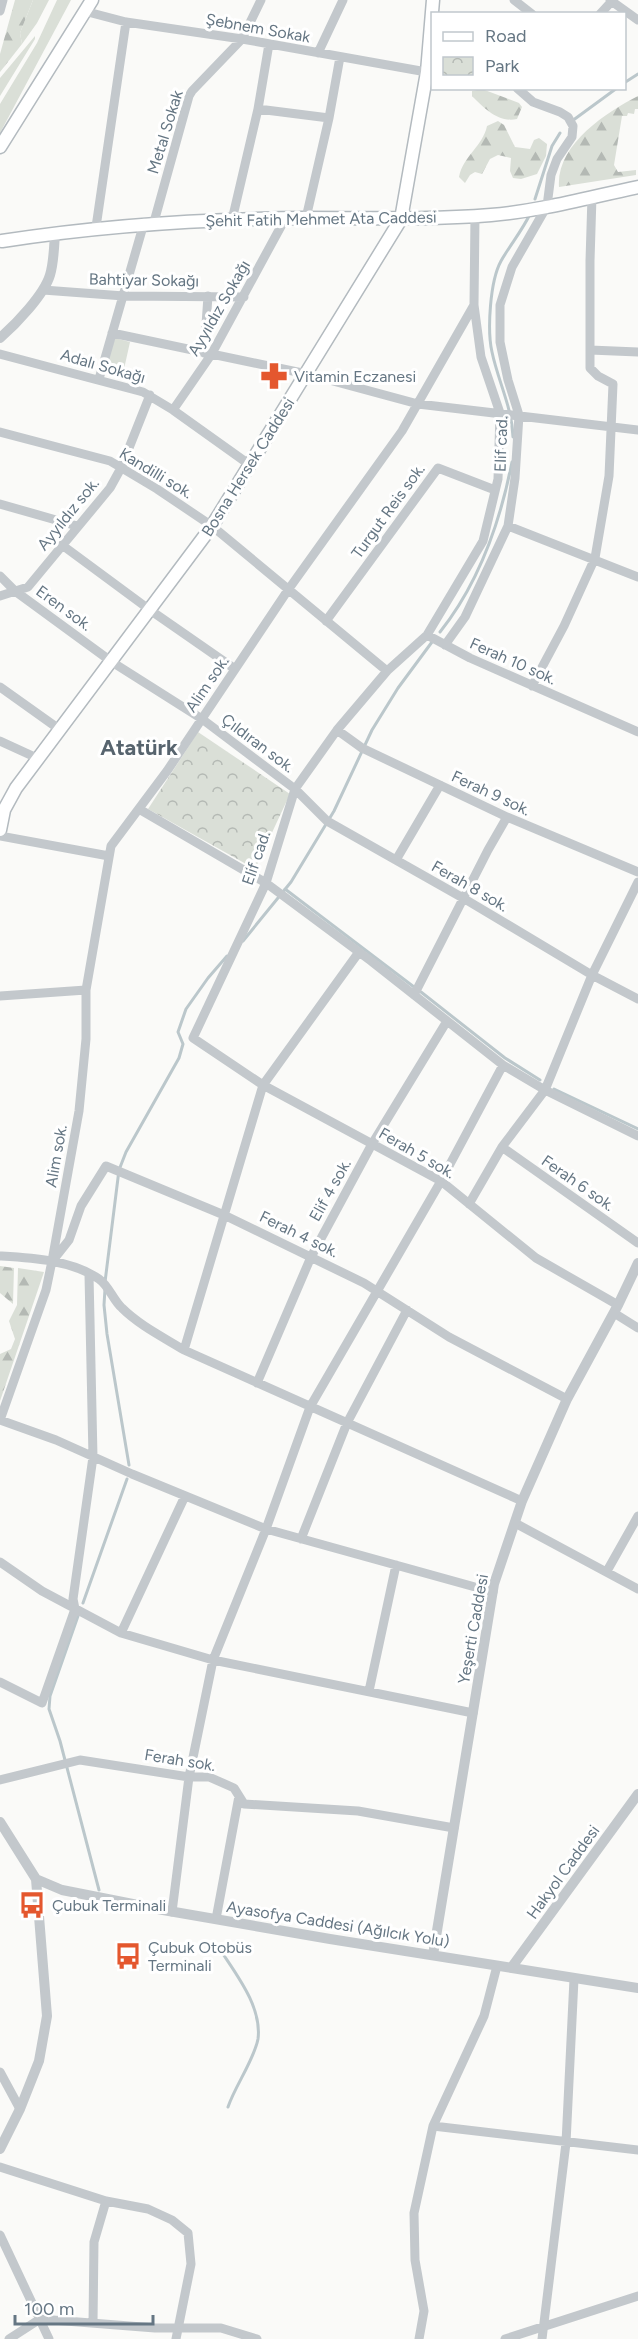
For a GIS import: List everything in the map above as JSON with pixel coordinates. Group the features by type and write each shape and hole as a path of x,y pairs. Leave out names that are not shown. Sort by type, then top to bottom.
{"main road":[{"path":"0,147 92,0"},
{"name":"Bosna Hersek Caddesi","path":"0,830 8,800 37,758 112,662 212,526 401,219 430,73 431,49"},
{"name":"Şehit Fatih Mehmet Ata Caddesi","path":"0,241 96,227 149,223 475,216 547,206 638,187"}],"street":[{"path":"0,11 2,0"},
{"name":"Metal Sokak","path":"99,379 189,96 242,39 261,0"},
{"path":"318,53 343,0"},
{"path":"514,0 529,12"},
{"path":"602,12 611,0 638,20"},
{"name":"Şebnem Sokak","path":"84,11 126,22 242,39 430,73"},
{"path":"96,227 126,22"},
{"path":"232,220 258,109 269,44"},
{"path":"306,218 329,118 340,57"},
{"name":"Elif cad.","path":"445,645 465,617 508,526 515,478 519,415 508,380 500,342 500,305 512,267 547,206 554,167 572,137 573,126 568,117 561,112 533,102 519,90"},
{"path":"258,109 329,118"},
{"path":"532,686 564,626 594,560 609,476 613,384 598,376 590,368 592,196"},
{"name":"Elif cad.","path":"427,635 483,541 498,479 500,413 481,357 474,304 475,216"},
{"name":"Ayyıldız Sokağı","path":"173,410 244,297 285,219"},
{"path":"0,338 43,290 51,275 55,232"},
{"name":"Bahtiyar Sokağı","path":"43,290 124,296 244,297"},
{"path":"207,354 208,296"},
{"name":"Alim sok.","path":"0,1420 46,1290 52,1261 80,1111 86,1039 87,990 111,846 202,719 288,590 402,431 474,304"},
{"path":"112,333 307,374 418,404 638,430"},
{"path":"590,350 638,352"},
{"name":"Adalı Sokağı","path":"0,354 150,394 250,465"},
{"name":"Ayyıldız sok.","path":"0,596 28,587 110,488 121,468 150,394"},
{"name":"Kandilli sok.","path":"0,432 110,461 212,526 387,671"},
{"name":"Turgut Reis sok.","path":"326,621 438,468 495,490"},
{"path":"0,504 77,526"},
{"path":"508,526 638,577"},
{"path":"62,544 150,610 235,669"},
{"name":"Eren sok.","path":"0,576 15,591 112,662"},
{"path":"387,671 427,635"},
{"name":"Ferah 10 sok.","path":"427,635 470,658 638,732"},
{"name":"Çıldıran sok.","path":"112,662 202,719 295,789"},
{"name":"Elif cad.","path":"193,1038 266,883 295,789 337,730 387,671"},
{"path":"0,687 60,729"},
{"name":"Ferah 9 sok.","path":"337,730 362,748 507,817 638,872"},
{"path":"0,741 37,758"},
{"path":"396,860 440,785"},
{"name":"Ferah 8 sok.","path":"295,789 327,821 592,975 638,999"},
{"path":"139,809 266,883 359,952 503,1065 545,1090 638,1136"},
{"path":"414,995 507,817"},
{"path":"0,836 109,856"},
{"path":"469,1204 502,1147 545,1090 592,975 638,882"},
{"path":"184,1350 263,1085 359,952"},
{"path":"0,996 87,990"},
{"name":"Elif 4 sok.","path":"257,1383 311,1257 372,1144 447,1021"},
{"name":"Ferah 5 sok.","path":"193,1038 263,1085 441,1181 536,1258 616,1309 638,1328"},
{"path":"172,1912 189,1776 213,1660 266,1529 309,1407 441,1181 503,1065"},
{"name":"Ferah 6 sok.","path":"502,1147 638,1243"},
{"name":"Ferah 4 sok.","path":"52,1261 69,1240 81,1206 106,1166 224,1215 311,1257 377,1291 450,1337 567,1399"},
{"path":"0,1256 52,1261 100,1280 122,1308 148,1328 184,1350 522,1501"},
{"name":"Yeşerti Caddesi","path":"433,1955 493,1592 522,1501 567,1399 638,1263"},
{"path":"0,1682 42,1703 75,1609 73,1599 93,1456 89,1275"},
{"path":"301,1539 347,1423 407,1310"},
{"path":"0,1420 56,1440 266,1529 493,1592"},
{"path":"121,1633 185,1496"},
{"path":"607,1571 638,1516"},
{"path":"515,1523 638,1589"},
{"path":"0,1562 42,1591 121,1633 213,1660 473,1713"},
{"path":"369,1691 396,1565"},
{"name":"Ferah sok.","path":"0,1780 80,1760 209,1777 234,1788 244,1804 358,1811 454,1828"},
{"path":"216,1919 239,1796"},
{"name":"Hakyol Caddesi","path":"511,1968 638,1796"},
{"path":"0,1822 36,1879 47,2016 39,2061 20,2109 0,2149"},
{"name":"Ayasofya Caddesi (Ağılcık Yolu)","path":"36,1879 62,1890 172,1912 638,1988"},
{"path":"419,2339 424,2311 415,2260 414,2213 433,2126 484,2016 497,1966"},
{"path":"542,2339 566,2143 574,1979"},
{"path":"0,2072 20,2109"},
{"path":"433,2126 638,2150"},
{"path":"0,2167 106,2201 148,2209 172,2220 188,2233 191,2264 176,2339"},
{"path":"93,2323 94,2242 106,2201"},
{"path":"0,2235 49,2339"},
{"path":"505,2339 545,2324 638,2296"},
{"path":"9,2339 40,2319 178,2328 221,2328 257,2339"}],"green space":[{"path":"15,0 33,0 20,33 22,44 0,72 0,54"},
{"path":"33,0 49,0 37,23 22,44 20,33"},
{"path":"57,0 71,0 0,133 0,104 37,43"},
{"path":"35,36 35,39 0,96 0,78"},
{"path":"485,90 519,103 522,107 517,119 498,117 472,96 472,91"},
{"path":"638,96 638,109 635,109 634,114 628,113 627,116 622,116 614,165 618,172 636,170 636,175 559,187 560,172 565,157 574,144 611,111"},
{"path":"498,121 504,125 515,147 530,149 534,140 539,138 547,144 546,156 537,174 521,179 513,178 510,171 511,158 498,155 490,159 482,174 475,172 465,183 459,177 464,163 482,139 487,126"},
{"path":"115,338 130,342 122,378 104,373"},
{"path":"198,732 290,794 255,869 148,809"},
{"path":"0,1266 14,1268 13,1304 0,1293"},
{"path":"18,1268 44,1272 0,1401 0,1354 11,1349 15,1339 9,1321 17,1305"}],"waterway":[{"path":"626,82 638,74"},
{"path":"572,121 614,90"},
{"path":"535,199 552,146 560,133"},
{"path":"513,437 510,415 490,343 490,306 497,270 530,214"},
{"path":"440,632 466,593 486,552 501,507 512,462"},
{"path":"243,941 291,882 334,811 372,730 398,688 432,642"},
{"path":"285,889 414,987"},
{"path":"105,1282 119,1170 126,1152 179,1058 183,1044 178,1032 186,1009 227,956"},
{"path":"421,992 505,1058 540,1080"},
{"path":"554,1089 638,1129"},
{"path":"105,1289 107,1334 129,1465"},
{"path":"83,1603 127,1479"},
{"path":"78,1616 50,1696 49,1709 60,1741 99,1890"},
{"path":"223,1954 248,1994 258,2028 256,2047 228,2107"}],"place":[{"name":"Vitamin Eczanesi","path":"274,376"},
{"name":"Çubuk Terminali","path":"32,1905"},
{"name":"Çubuk Otobüs Terminali","path":"128,1956"}],"district":[{"name":"Atatürk","path":"139,747"}]}
